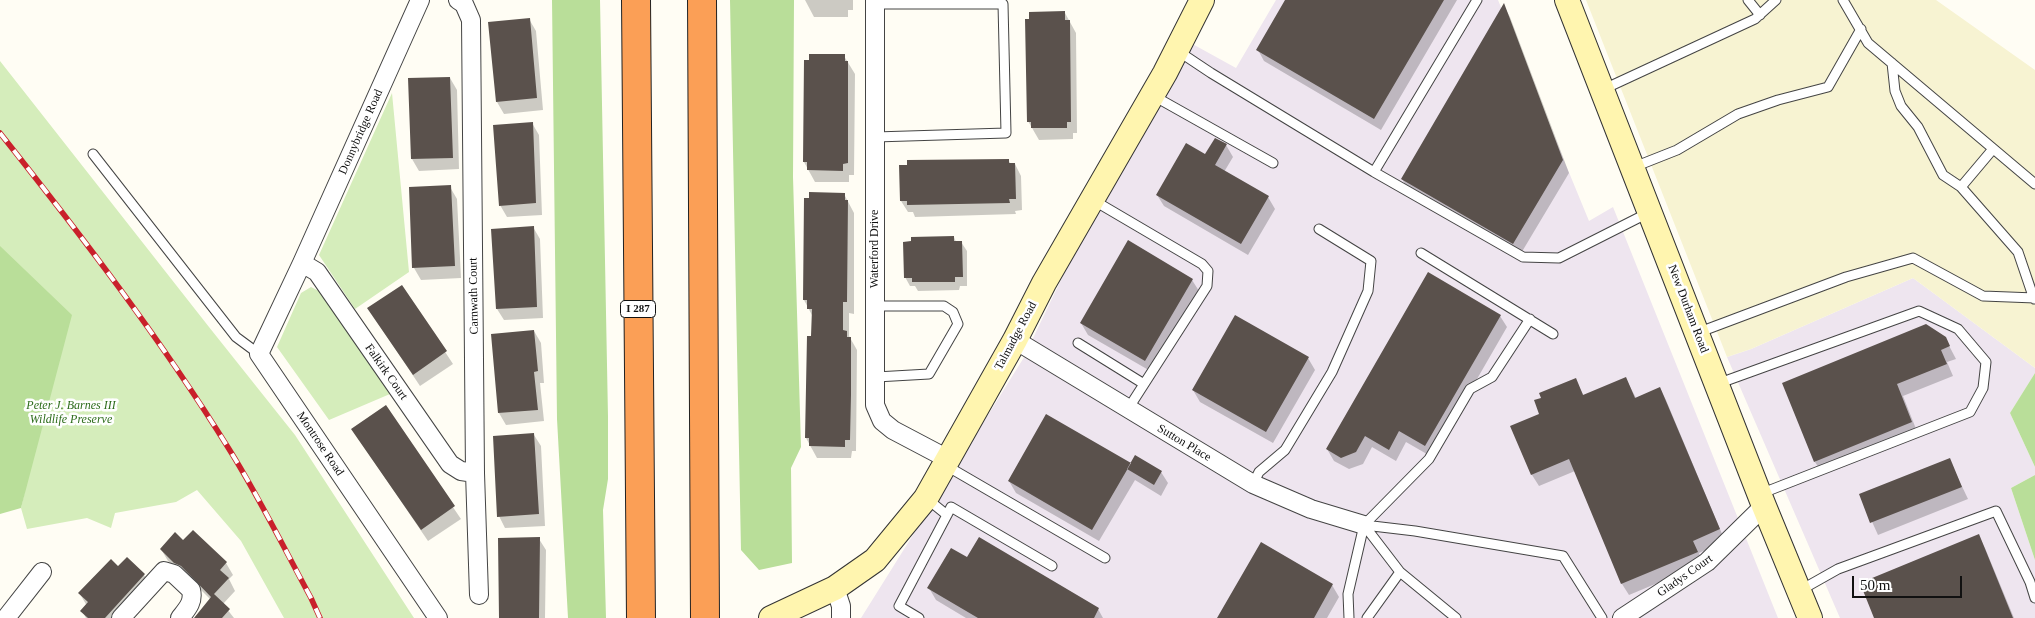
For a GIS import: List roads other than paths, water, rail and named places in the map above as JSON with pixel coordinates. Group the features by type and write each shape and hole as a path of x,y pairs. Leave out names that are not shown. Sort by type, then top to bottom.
{"highway":[{"name":"I 287","path":"636,0 641,618"},
{"path":"702,0 705,618"}],"street":[{"name":"Donnybridge Road","path":"302,263 420,0"},
{"name":"Carnwath Court","path":"458,0 464,4 471,20 475,473 479,595"},
{"name":"Talmadge Road","path":"771,618 835,588 874,560 926,498 1044,283 1177,50 1202,0"},
{"name":"New Durham Road","path":"1567,0 1810,618"},
{"name":"Waterford Drive","path":"875,2 875,405 882,421 893,430 946,462"},
{"path":"259,354 302,263"},
{"name":"Falkirk Court","path":"302,263 317,272 450,464 461,471 475,473"},
{"name":"Sutton Place","path":"1014,340 1253,484 1310,509 1364,525"},
{"name":"Montrose Road","path":"259,354 438,618"},
{"name":"Gladys Court","path":"1622,618 1707,562 1762,500"},
{"path":"121,618 164,571 174,574 191,590 190,605 180,618"},
{"path":"13,614 42,572"},
{"path":"835,588 841,606 841,618"}],"lane":[{"path":"1374,172 1477,0"},
{"path":"1748,0 1760,15"},
{"path":"1602,89 1755,19 1776,0"},
{"path":"1843,0 1868,43 2035,184"},
{"path":"875,2 1003,4 1006,133 875,137"},
{"path":"1633,168 1677,150 1738,114 1778,100 1828,87 1861,29"},
{"path":"1177,50 1211,73 1374,172 1523,257 1559,258 1650,212"},
{"path":"1697,333 1846,277 1914,258 1983,296 2034,299 2018,252 1961,187 1943,175 1918,127 1901,106 1895,91 1892,63"},
{"path":"1152,95 1273,163"},
{"path":"1961,187 1993,149"},
{"path":"93,154 236,337 259,354"},
{"path":"1092,199 1202,264 1208,271 1207,286 1128,409"},
{"path":"1253,484 1260,472 1285,450 1332,372 1368,291 1371,261 1319,229"},
{"path":"1421,253 1554,334"},
{"path":"875,306 944,306 953,312 958,324 929,374 876,377"},
{"path":"1717,384 1919,311 1958,329 1986,362 1983,388 1970,412 1762,500"},
{"path":"1349,618 1348,594 1364,525 1429,458 1470,389 1492,377 1530,319"},
{"path":"1078,343 1144,384"},
{"path":"946,462 1105,558"},
{"path":"926,498 947,514"},
{"path":"920,618 899,606 951,507 1052,566"},
{"path":"1799,591 1838,569 1996,511 2030,582 2035,598"},
{"path":"1364,525 1400,572 1456,618"},
{"path":"1364,525 1416,530 1563,556 1602,618"},
{"path":"1366,618 1400,572"}],"railway":[{"path":"0,133 148,327 203,408 251,486 320,618"}],"park label":[{"name":"Peter J. Barnes III Wildlife Preserve","path":"71,413"}]}
